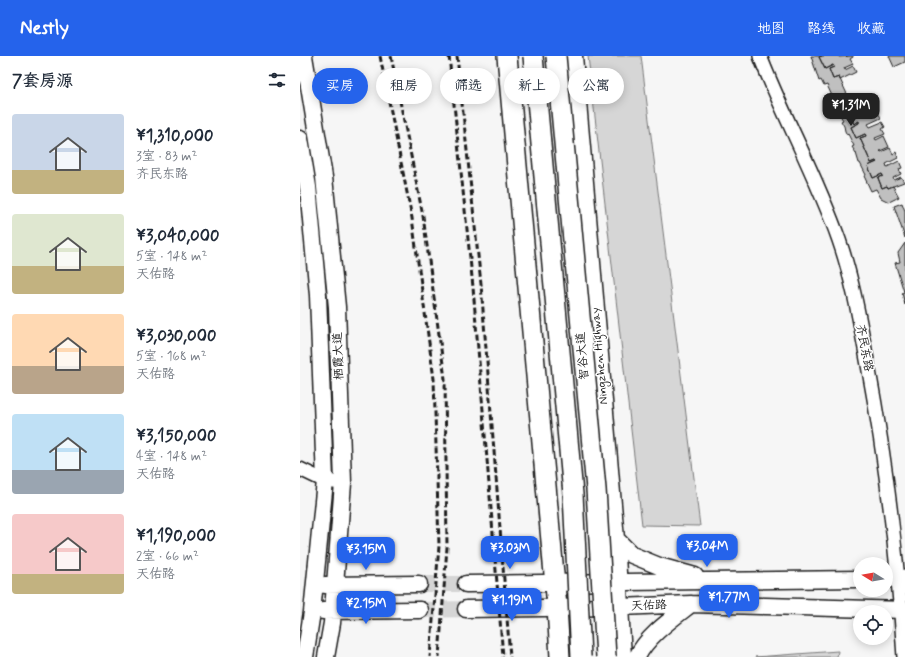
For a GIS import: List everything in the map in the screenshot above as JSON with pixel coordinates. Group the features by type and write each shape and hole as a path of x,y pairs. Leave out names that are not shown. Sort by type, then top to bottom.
{"highway":[{"path":"507,56 557,607 560,657"},
{"name":"智谷大道","path":"533,56 574,494 581,657"},
{"name":"智谷大道","path":"556,56 596,490 606,657"}],"main road":[{"name":"栖霞大道","path":"304,56 324,177 336,299 343,483 333,611 326,657"},
{"name":"Ningzhen Highway","path":"574,56 620,582 623,657"},
{"name":"栖霞大道","path":"300,139 308,187 318,295 325,481 312,612 305,657"},
{"path":"616,538 632,555 659,566 713,582"},
{"name":"天佑路","path":"466,584 853,579"},
{"path":"314,585 419,584"},
{"name":"天佑路","path":"466,609 621,607 691,604 903,610"},
{"path":"637,657 640,651 664,626 691,604"},
{"path":"312,612 420,610"}],"street":[{"name":"齐民东路","path":"760,56 776,97 820,189 839,241 855,300 873,395 888,490 896,578 903,610 904,657"},
{"path":"300,469 325,481 343,483"}],"shaded area":[{"path":"588,56 641,56 700,526 642,525 594,104 624,104 624,68 589,68"},
{"path":"838,651 837,657 755,657"}],"building":[{"path":"811,56 822,56 819,57 825,69 833,65 834,67 829,69 833,79 839,77 855,111 849,113 854,124 859,121 859,123 851,127 856,138 865,134 866,136 860,138 871,163 877,162 868,166 873,178 882,174 883,176 878,178 882,188 893,186 899,197 889,202 881,198 876,189 871,191 864,176 866,175 852,147 854,146 841,121 843,120 840,115 839,116 827,85 824,86 821,80 819,81"},
{"path":"853,56 850,59 853,64 844,68 845,70 853,66 856,72 840,80 839,77 833,79 829,69 834,67 833,65 825,69 819,57"},
{"path":"889,56 905,56 905,62 894,67"},
{"path":"869,101 872,107 863,111 864,112 873,108 875,114 878,112 881,118 868,124 870,127 882,122 885,127 882,129 885,134 875,138 876,140 884,136 889,147 880,151 881,152 890,148 893,154 896,152 898,158 886,164 887,167 899,161 902,168 899,169 901,174 893,178 894,180 901,177 904,182 888,188 887,186 882,188 878,178 883,176 882,174 873,178 868,166 877,162 871,163 860,138 866,136 865,134 856,138 851,127 859,123 859,121 854,124 849,113 855,111 854,109"},
{"path":"902,203 905,211 905,238 894,206"},
{"path":"905,243 905,305 902,293 904,292 895,263 900,262 898,253"}],"tunnel":[{"path":"419,584 466,584"},
{"path":"420,610 466,609"}],"railway":[{"path":"380,56 412,218 434,379 439,546 430,657"},
{"path":"391,56 423,216 445,379 447,547 439,657"},
{"path":"449,56 473,287 503,657"},
{"path":"457,56 481,284 510,657"}]}
